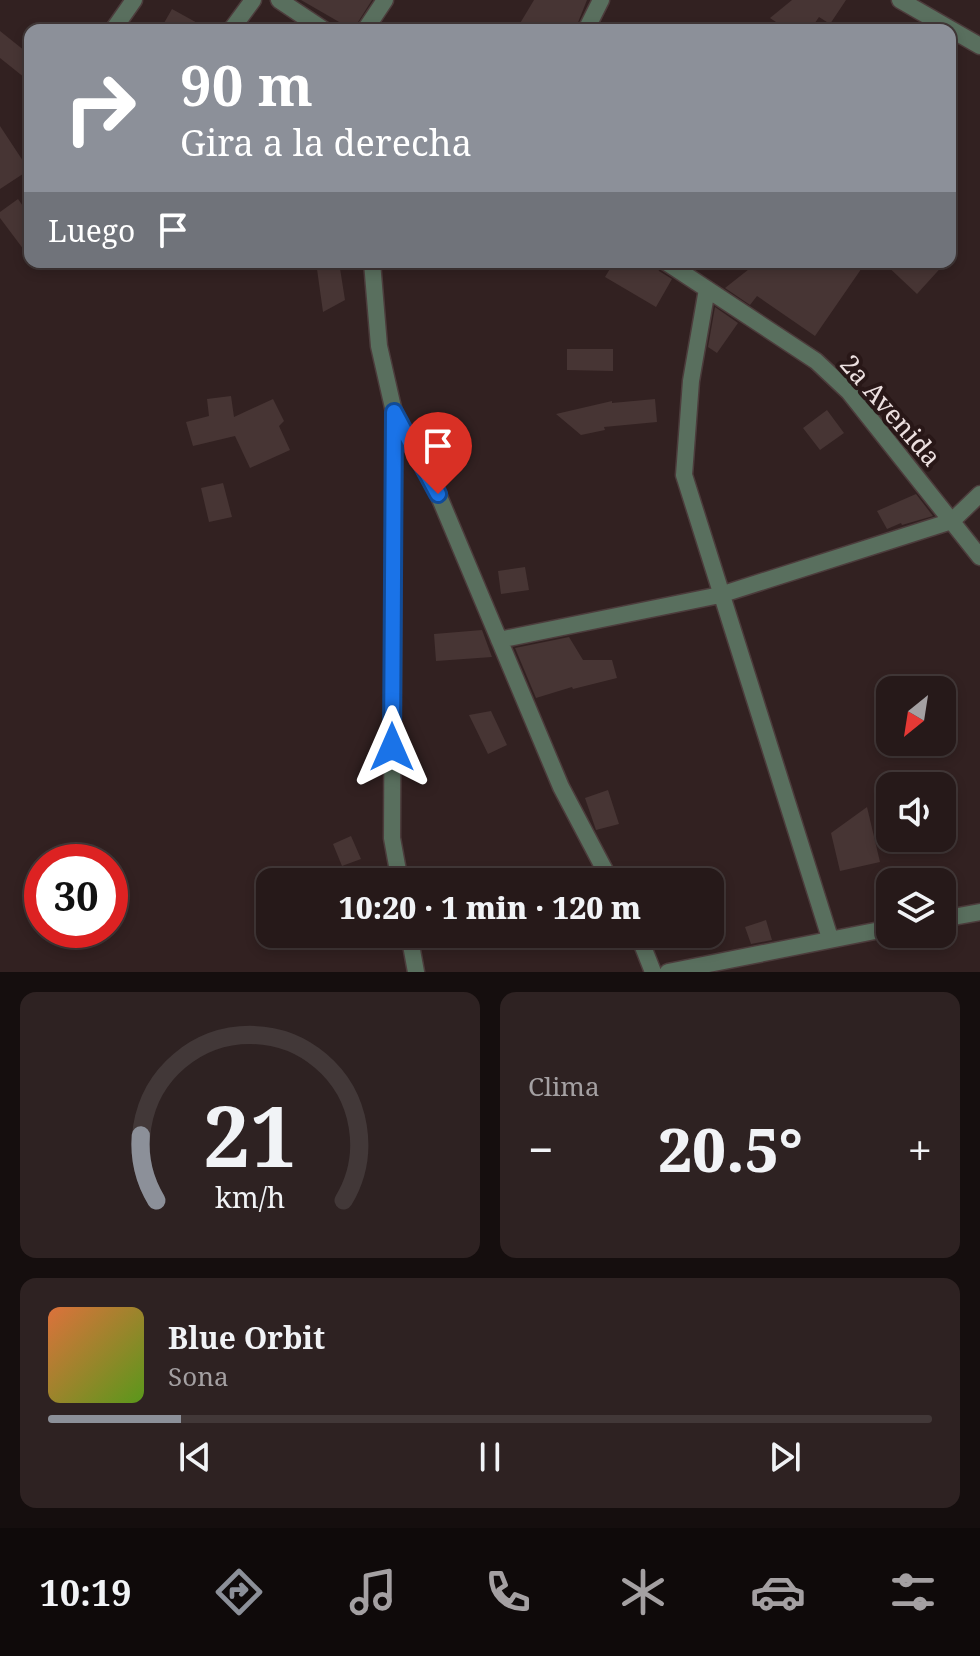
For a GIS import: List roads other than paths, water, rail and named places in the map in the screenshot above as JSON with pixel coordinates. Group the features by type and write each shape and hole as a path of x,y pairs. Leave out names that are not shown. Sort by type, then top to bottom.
{"street":[{"path":"117,24 134,0"},
{"path":"235,24 253,0"},
{"path":"279,0 315,24"},
{"path":"369,24 385,0"},
{"path":"589,24 601,0"},
{"path":"900,0 942,24"},
{"path":"956,32 980,46"},
{"path":"372,268 379,346 394,412 392,838 397,868"},
{"name":"2a Avenida","path":"675,268 816,361 849,392 980,557"},
{"path":"707,289 691,381 684,475 830,938"},
{"path":"394,412 438,494 561,787 604,868"},
{"path":"499,640 720,595 952,521 980,494"},
{"path":"956,916 980,912"},
{"path":"668,972 876,930"},
{"path":"412,948 416,972"},
{"path":"644,948 653,972"}]}
